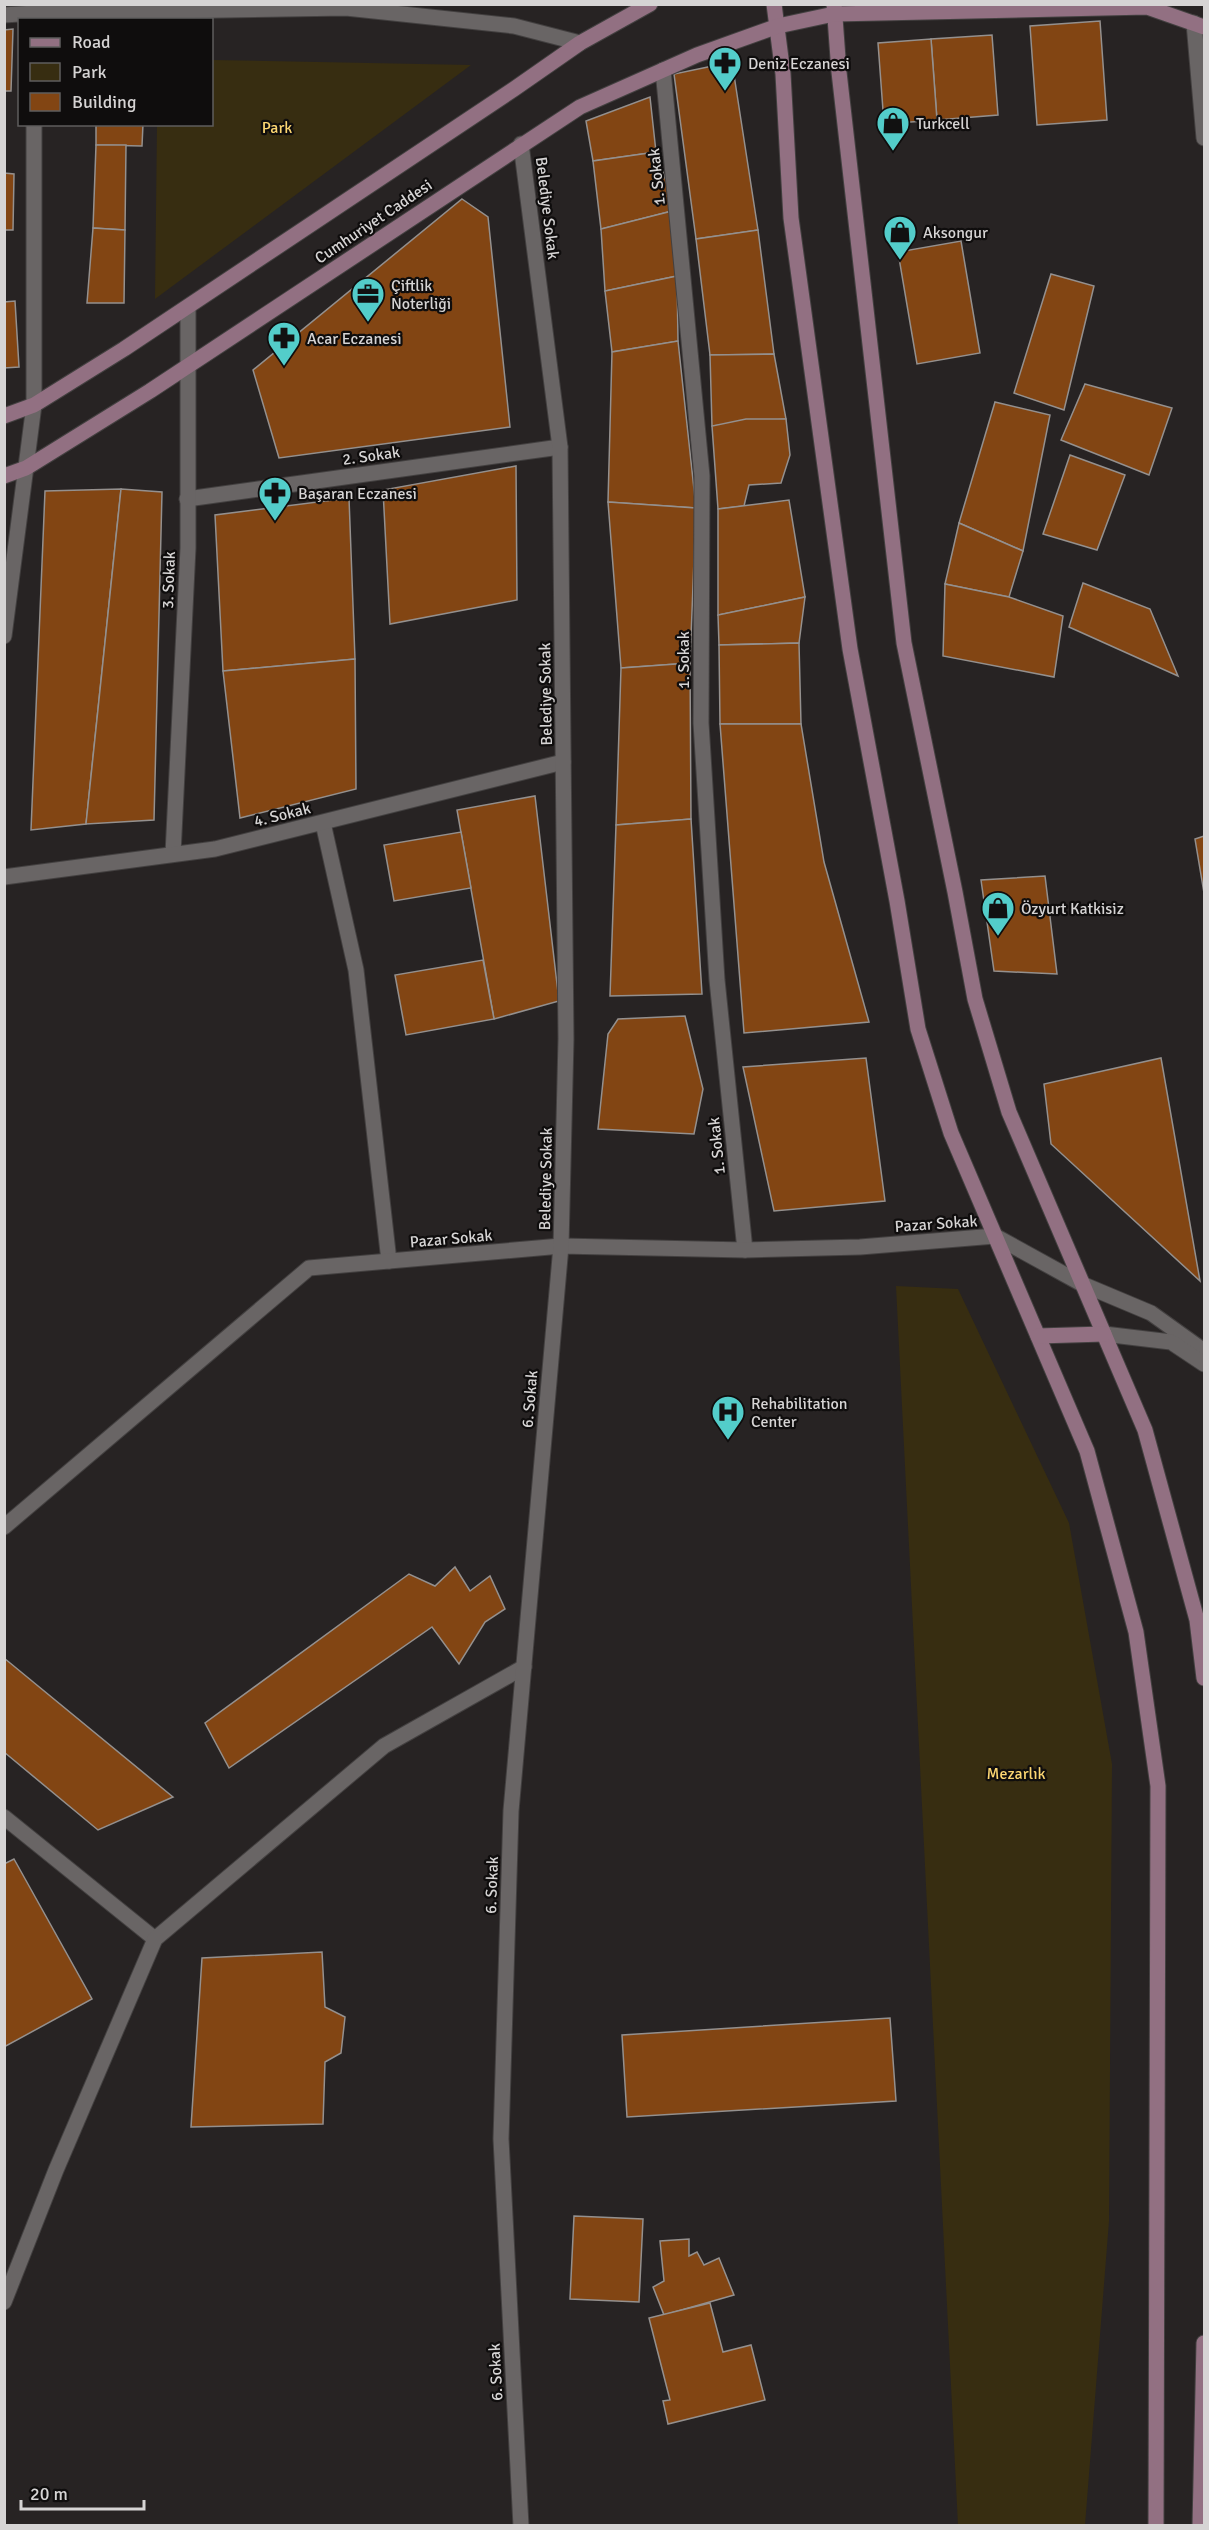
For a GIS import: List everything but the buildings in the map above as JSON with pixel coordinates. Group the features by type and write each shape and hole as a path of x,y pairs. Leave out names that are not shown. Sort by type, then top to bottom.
{"street":[{"name":"Cumhuriyet Caddesi","path":"4,416 34,405 188,307 580,43 650,4"},
{"path":"774,4 778,26 791,218 850,649 918,1029 951,1133 1087,1450 1137,1632 1158,1786 1156,2526"},
{"path":"4,15 33,12 346,6 514,26 580,43"},
{"name":"Cumhuriyet Caddesi","path":"4,476 26,468 188,366 580,107 697,55 834,9 1148,6"},
{"path":"1148,6 1199,25 1204,138"},
{"path":"834,9 903,643 975,999 1009,1112 1145,1430 1197,1620 1204,1678"},
{"name":"1. Sokak","path":"663,70 702,476 701,723 717,980 745,1250"},
{"path":"4,636 34,405 34,126"},
{"name":"Belediye Sokak","path":"521,144 560,447 566,1039 561,1246"},
{"name":"3. Sokak","path":"173,854 188,548 188,307"},
{"name":"2. Sokak","path":"187,499 560,447"},
{"name":"4. Sokak","path":"4,877 215,849 563,762"},
{"path":"323,823 356,970 389,1261"},
{"path":"995,1236 1082,1284 1152,1313 1204,1351"},
{"name":"Pazar Sokak","path":"4,1527 309,1268 561,1246 745,1250 860,1246 995,1236"},
{"name":"6. Sokak","path":"521,2526 501,2139 511,1811 561,1246"},
{"path":"1038,1336 1104,1334 1171,1342 1204,1364"},
{"path":"4,2302 56,2170 154,1939 384,1746 524,1667"},
{"path":"4,1816 154,1939"},
{"path":"1200,2526 1204,2343"}],"green space":[{"name":"Park","path":"213,60 471,65 155,299 157,126 213,126"},
{"name":"Mezarlık","path":"896,1286 958,1289 1069,1523 1112,1764 1109,2221 1085,2525 958,2525"}],"place":[{"name":"Deniz Eczanesi","path":"725,92"},
{"name":"Turkcell","path":"893,152"},
{"name":"Aksongur","path":"900,261"},
{"name":"Çiftlik Noterliği","path":"368,323"},
{"name":"Acar Eczanesi","path":"284,367"},
{"name":"Başaran Eczanesi","path":"275,522"},
{"name":"Özyurt Katkisiz","path":"998,937"},
{"name":"Rehabilitation Center","path":"728,1441"}]}
